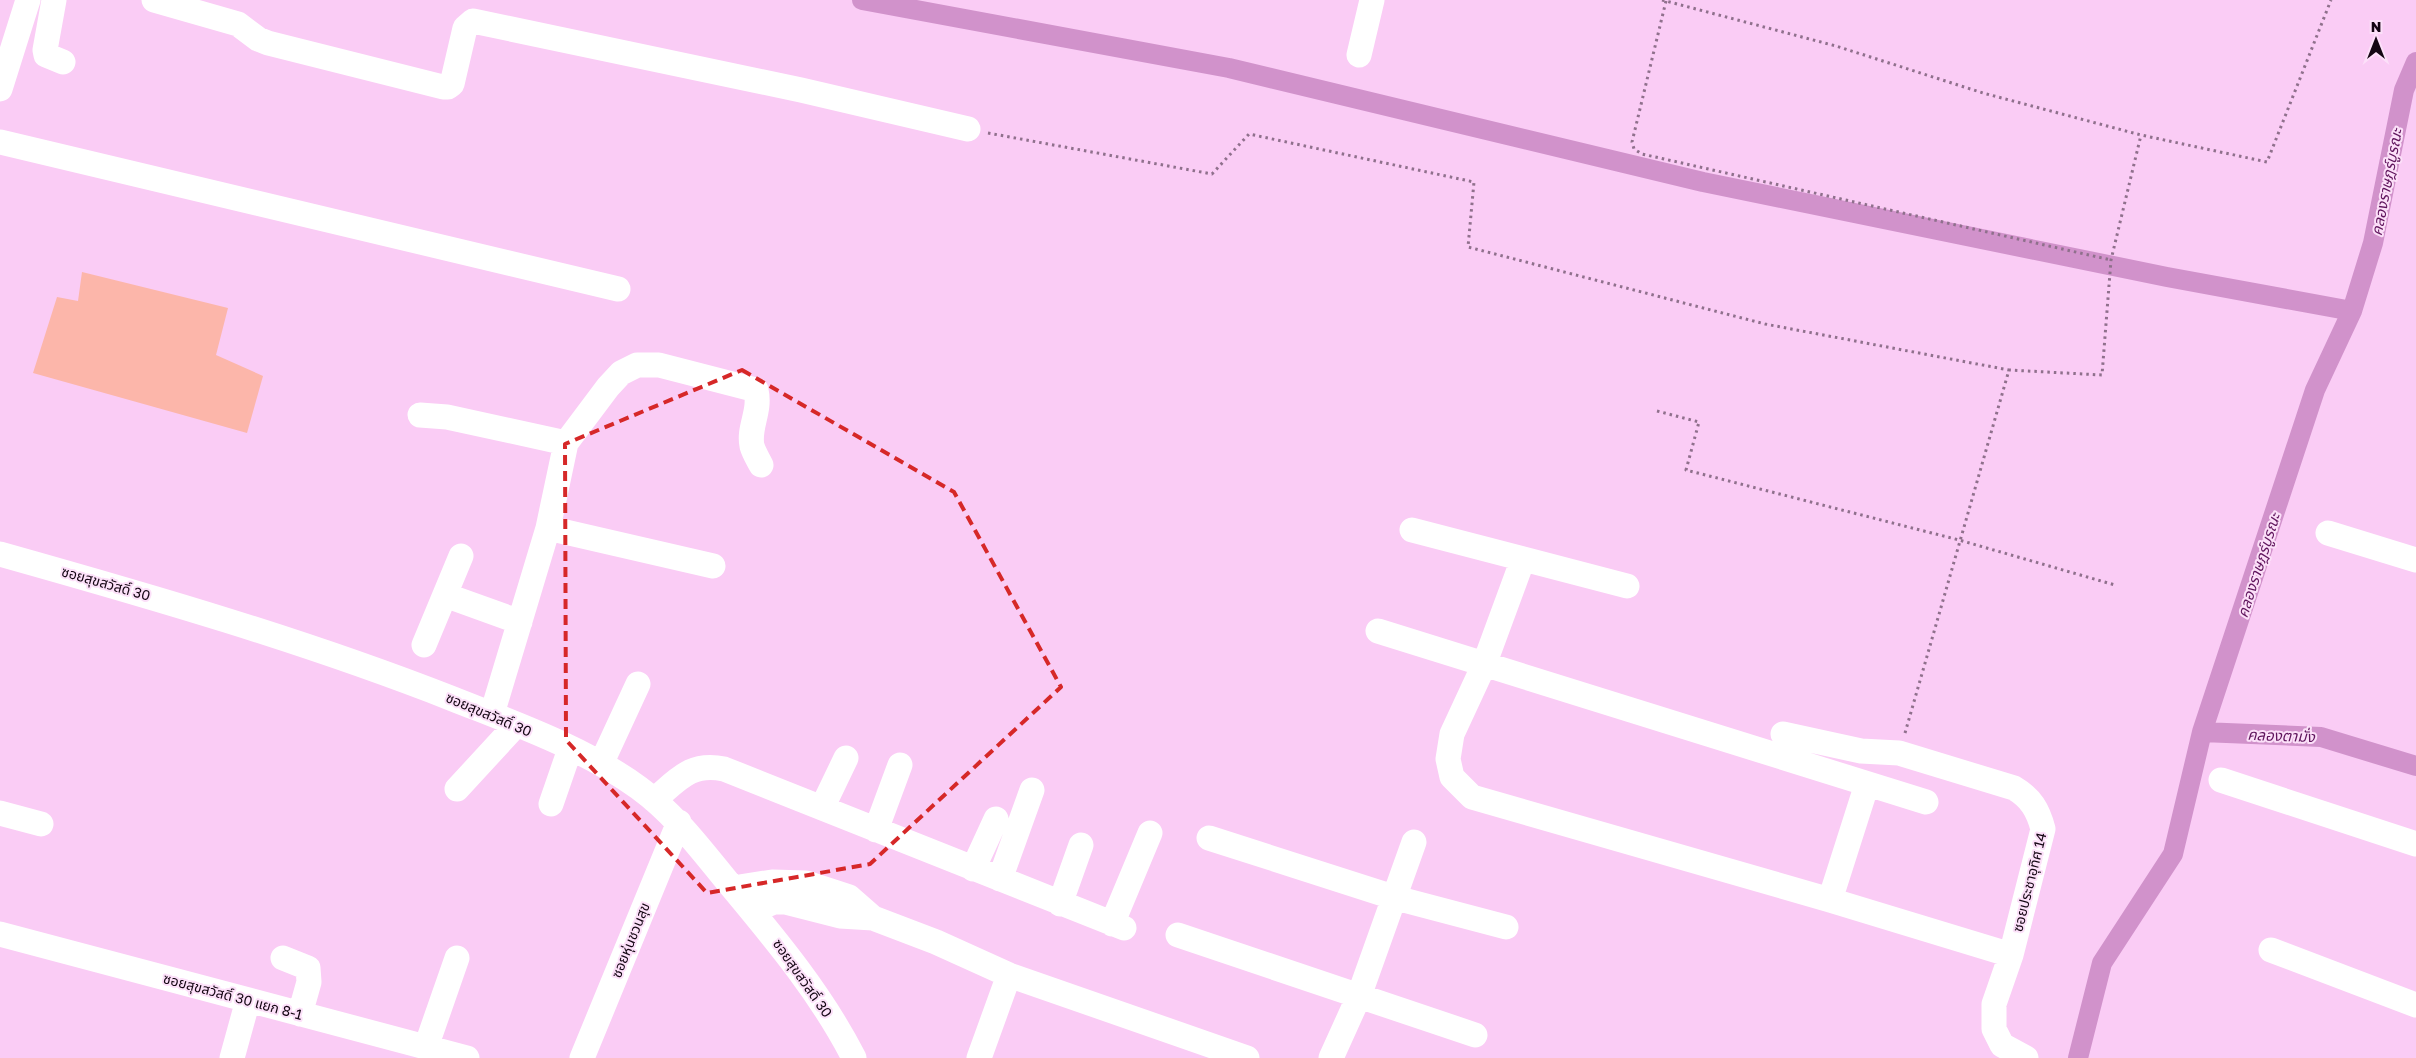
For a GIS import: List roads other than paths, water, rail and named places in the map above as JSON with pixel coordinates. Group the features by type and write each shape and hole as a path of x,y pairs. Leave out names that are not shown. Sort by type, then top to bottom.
{"street":[{"path":"0,89 28,0"},
{"path":"54,0 44,50 46,55 63,62"},
{"path":"154,0 238,24 258,39 268,43 443,87 448,87 452,84 465,28 473,21 791,88 968,129"},
{"path":"1359,55 1372,0"},
{"path":"0,142 618,288"},
{"path":"492,714 548,528 566,443 592,405 621,373 637,365 659,365 756,390 759,404 752,433 752,446 761,465"},
{"path":"420,415 447,417 566,443"},
{"path":"548,528 713,566"},
{"path":"1412,530 1627,586"},
{"path":"2328,533 2416,560"},
{"name":"ซอยสุขสวัสดิ์ 30","path":"0,554 158,598 286,637 492,714 601,764 640,788 679,822 780,943 842,1035 854,1058"},
{"path":"424,645 461,556"},
{"path":"1523,559 1484,665 1452,734 1448,758 1452,777 1472,797 1830,900 2010,955"},
{"path":"445,595 520,622"},
{"path":"1378,631 1926,802"},
{"path":"601,764 638,684"},
{"path":"457,789 516,725"},
{"name":"ซอยประชาอุทิศ 14","path":"1783,734 1861,751 1899,753 2014,788 2026,795 2039,812 2043,828 2010,955 1994,1004 1994,1029 2002,1045 2026,1058"},
{"path":"551,804 570,749"},
{"path":"822,808 846,758"},
{"path":"876,830 900,765"},
{"path":"654,800 691,769 711,766 724,768 1118,926 1150,833"},
{"path":"2221,780 2416,844"},
{"path":"1830,900 1867,784"},
{"path":"1000,879 1032,790"},
{"path":"0,813 41,824"},
{"path":"973,869 996,819"},
{"name":"ซอยหุ่นชวนสุข","path":"582,1058 679,822"},
{"path":"1209,838 1396,898 1506,927"},
{"path":"1330,1058 1359,996 1396,898 1414,842"},
{"path":"1060,904 1081,846"},
{"path":"733,888 772,882 806,883 849,897 873,918"},
{"path":"752,911 774,902 785,902 840,916 873,918 936,942 1009,974 1247,1058"},
{"name":"ซอยสุขสวัสดิ์ 30 แยก 8-1","path":"0,934 467,1058"},
{"path":"1178,935 1476,1035"},
{"path":"2271,950 2416,1005"},
{"path":"283,958 308,968 310,976 300,1014"},
{"path":"426,1047 457,958"},
{"path":"980,1058 1009,974"},
{"path":"232,1058 248,1000"}],"waterway":[{"path":"862,0 1229,68 1703,182 2167,277 2352,311"},
{"name":"คลองราษฎร์บูรณะ","path":"2078,1058 2102,963 2173,854 2202,732 2315,390 2352,311 2373,243 2404,90 2416,62"},
{"name":"คลองตามั่ง","path":"2202,732 2321,737 2416,766"}]}
